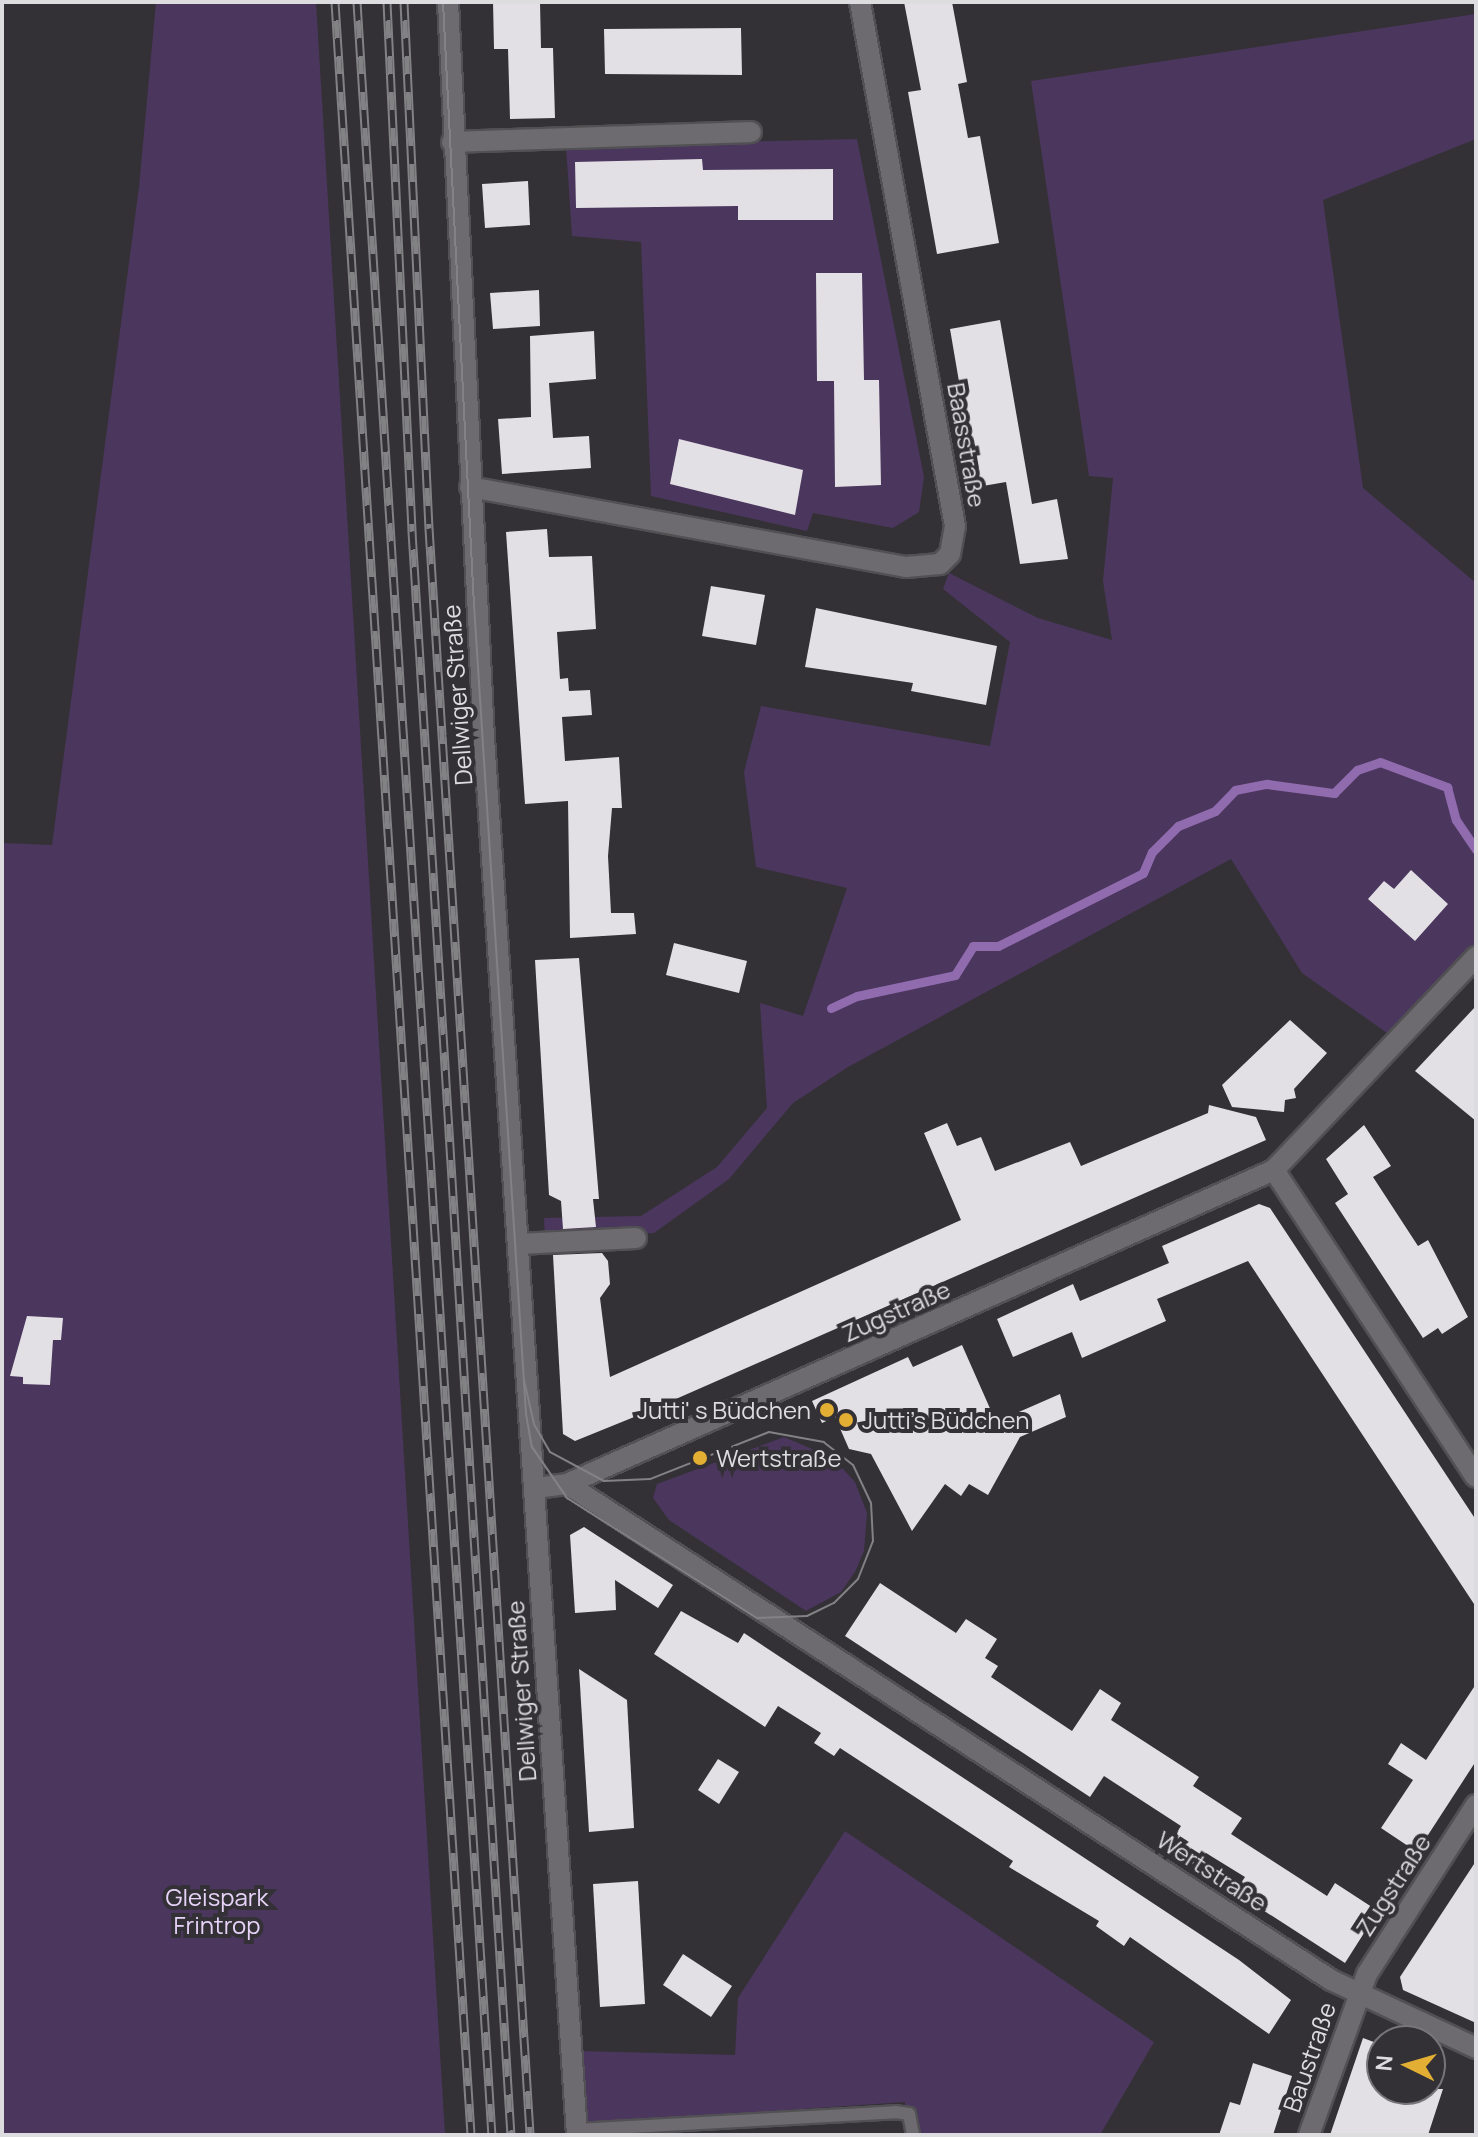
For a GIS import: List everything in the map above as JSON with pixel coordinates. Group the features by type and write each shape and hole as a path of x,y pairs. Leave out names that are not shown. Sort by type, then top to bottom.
{"street":[{"name":"Dellwiger Straße","path":"448,2 470,487 577,2132"},
{"name":"Baasstraße","path":"470,487 906,567 940,564 950,554 955,526 860,2"},
{"path":"452,142 751,132"},
{"name":"Zugstraße","path":"535,1488 567,1484 1274,1170 1476,957"},
{"path":"1274,1170 1476,1477"},
{"path":"519,1244 636,1238"},
{"name":"Wertstraße","path":"567,1484 1358,1996 1476,2048"},
{"name":"Zugstraße","path":"1358,1996 1476,1805"},
{"name":"Baustraße","path":"1309,2135 1358,1996"}],"lane":[{"path":"577,2132 895,2112 909,2114 913,2135"}],"green space":[{"name":"Gleispark Frintrop","path":"156,2 316,2 445,2135 2,2135 2,843 52,845 139,187"},
{"path":"1476,14 1476,139 1323,200 1363,488 1476,583 1476,948 1397,1040 1302,973 1231,859 848,1067 793,1103 729,1179 654,1233 545,1237 544,1218 641,1216 717,1167 767,1108 760,1003 803,1016 847,888 756,867 744,772 761,706 990,746 1010,642 943,589 949,573 1038,618 1112,640 1103,581 1113,478 1089,476 1031,81"},
{"path":"857,139 924,477 919,512 893,528 813,513 807,531 651,496 641,242 572,236 566,146"},
{"path":"784,1437 833,1458 855,1482 867,1513 864,1551 855,1572 841,1592 806,1611 669,1520 653,1498 657,1484"},
{"path":"845,1831 1154,2042 1100,2135 904,2135 905,2102 581,2124 578,2051 735,2055 738,1998"}],"building":[{"path":"493,2 540,2 541,48 553,48 555,118 510,119 508,49 494,49"},
{"path":"904,2 952,2 967,82 958,84 968,138 980,136 999,243 937,254 908,92 921,90"},
{"path":"741,28 742,75 605,74 604,29"},
{"path":"702,159 703,170 833,169 833,220 738,220 738,206 576,208 575,162"},
{"path":"528,181 530,225 485,228 482,184"},
{"path":"816,273 862,273 864,380 879,380 881,485 835,487 834,381 817,381"},
{"path":"539,290 540,326 493,329 490,293"},
{"path":"1000,320 1032,504 1057,499 1068,559 1020,564 1006,482 977,487 950,329"},
{"path":"594,331 596,379 549,383 553,438 589,436 591,468 502,474 498,419 531,417 530,336"},
{"path":"679,439 803,470 795,515 670,484"},
{"path":"547,529 549,557 592,556 596,629 557,632 560,679 568,678 569,691 590,690 592,715 562,717 565,761 619,757 622,808 612,808 608,856 611,913 634,913 636,934 570,938 568,801 525,804 506,532"},
{"path":"711,586 765,595 756,645 702,636"},
{"path":"816,608 997,646 986,705 911,691 913,683 805,667"},
{"path":"1411,870 1448,904 1415,941 1368,899 1384,881 1394,889"},
{"path":"674,943 747,961 739,993 666,975"},
{"path":"579,958 599,1199 593,1199 596,1227 563,1229 561,1201 549,1195 535,960"},
{"path":"1476,1006 1476,1121 1415,1071"},
{"path":"1290,1020 1327,1053 1294,1089 1296,1098 1285,1100 1284,1112 1232,1107 1222,1085"},
{"path":"1209,1105 1256,1117 1266,1140 644,1413 575,1441 563,1434 553,1255 602,1253 608,1261 610,1284 600,1298 610,1377 961,1220 924,1133 947,1123 957,1146 981,1137 995,1171 1070,1142 1081,1166 1208,1113"},
{"path":"1364,1125 1391,1166 1373,1177 1418,1246 1428,1240 1468,1317 1442,1334 1438,1328 1423,1338 1335,1203 1348,1194 1326,1159"},
{"path":"1259,1204 1270,1208 1476,1520 1476,1607 1248,1261 1157,1299 1166,1321 1082,1358 1072,1332 1013,1357 997,1319 1073,1284 1080,1301 1169,1263 1162,1246"},
{"path":"27,1316 63,1318 61,1340 53,1340 50,1385 23,1384 23,1377 10,1376"},
{"path":"962,1345 996,1422 1060,1394 1066,1417 1020,1437 988,1495 969,1484 961,1496 945,1484 912,1531 871,1454 849,1449 835,1417 822,1423 812,1401 908,1357 913,1367"},
{"path":"584,1527 673,1585 658,1608 615,1580 616,1610 575,1613 570,1535"},
{"path":"880,1583 956,1633 966,1619 997,1639 985,1658 998,1666 991,1677 1072,1731 1100,1689 1121,1703 1111,1720 1199,1777 1193,1786 1242,1818 1231,1834 1327,1896 1335,1883 1378,1911 1345,1963 1235,1892 1245,1877 1206,1853 1197,1867 1167,1847 1181,1826 1104,1776 1090,1797 845,1636"},
{"path":"681,1611 738,1643 744,1633 1239,1960 1291,2000 1269,2034 1130,1937 1124,1946 1096,1926 1099,1921 1009,1867 1013,1861 840,1748 834,1756 814,1743 821,1733 778,1706 765,1727 654,1654"},
{"path":"579,1669 627,1700 634,1828 589,1832"},
{"path":"1476,1684 1476,1761 1417,1852 1381,1828 1413,1780 1388,1764 1401,1743 1426,1760"},
{"path":"718,1759 739,1772 719,1804 698,1790"},
{"path":"1476,1861 1476,2023 1403,1990 1400,1977"},
{"path":"638,1881 645,2004 600,2007 593,1884"},
{"path":"683,1954 732,1986 711,2017 663,1985"},
{"path":"1363,2038 1366,2039 1366,2105 1438,2105 1428,2135 1330,2135"},
{"path":"1253,2063 1292,2076 1273,2135 1219,2135 1230,2102 1240,2105"}],"waterway":[{"path":"831,1008 857,996 955,975 973,946 998,946 1143,873 1152,852 1178,826 1215,811 1235,790 1267,784 1334,793 1357,770 1380,762 1447,787 1456,820 1476,850"}],"tram line":[{"path":"443,2 474,605 526,1414 532,1447 567,1498 757,1618 807,1616 834,1603 858,1579 873,1541 871,1503 853,1465 824,1442 769,1432 650,1479 604,1481 550,1452 534,1424 524,1380"}],"railway":[{"path":"335,2 471,2135"},
{"path":"357,2 492,2135"},
{"path":"387,2 412,531 511,2135"},
{"path":"404,2 429,528 530,2135"}],"place":[{"name":"Jutti' s Büdchen","path":"827,1410"},
{"name":"Jutti's Büdchen","path":"846,1420"},
{"name":"Wertstraße","path":"700,1458"}]}
